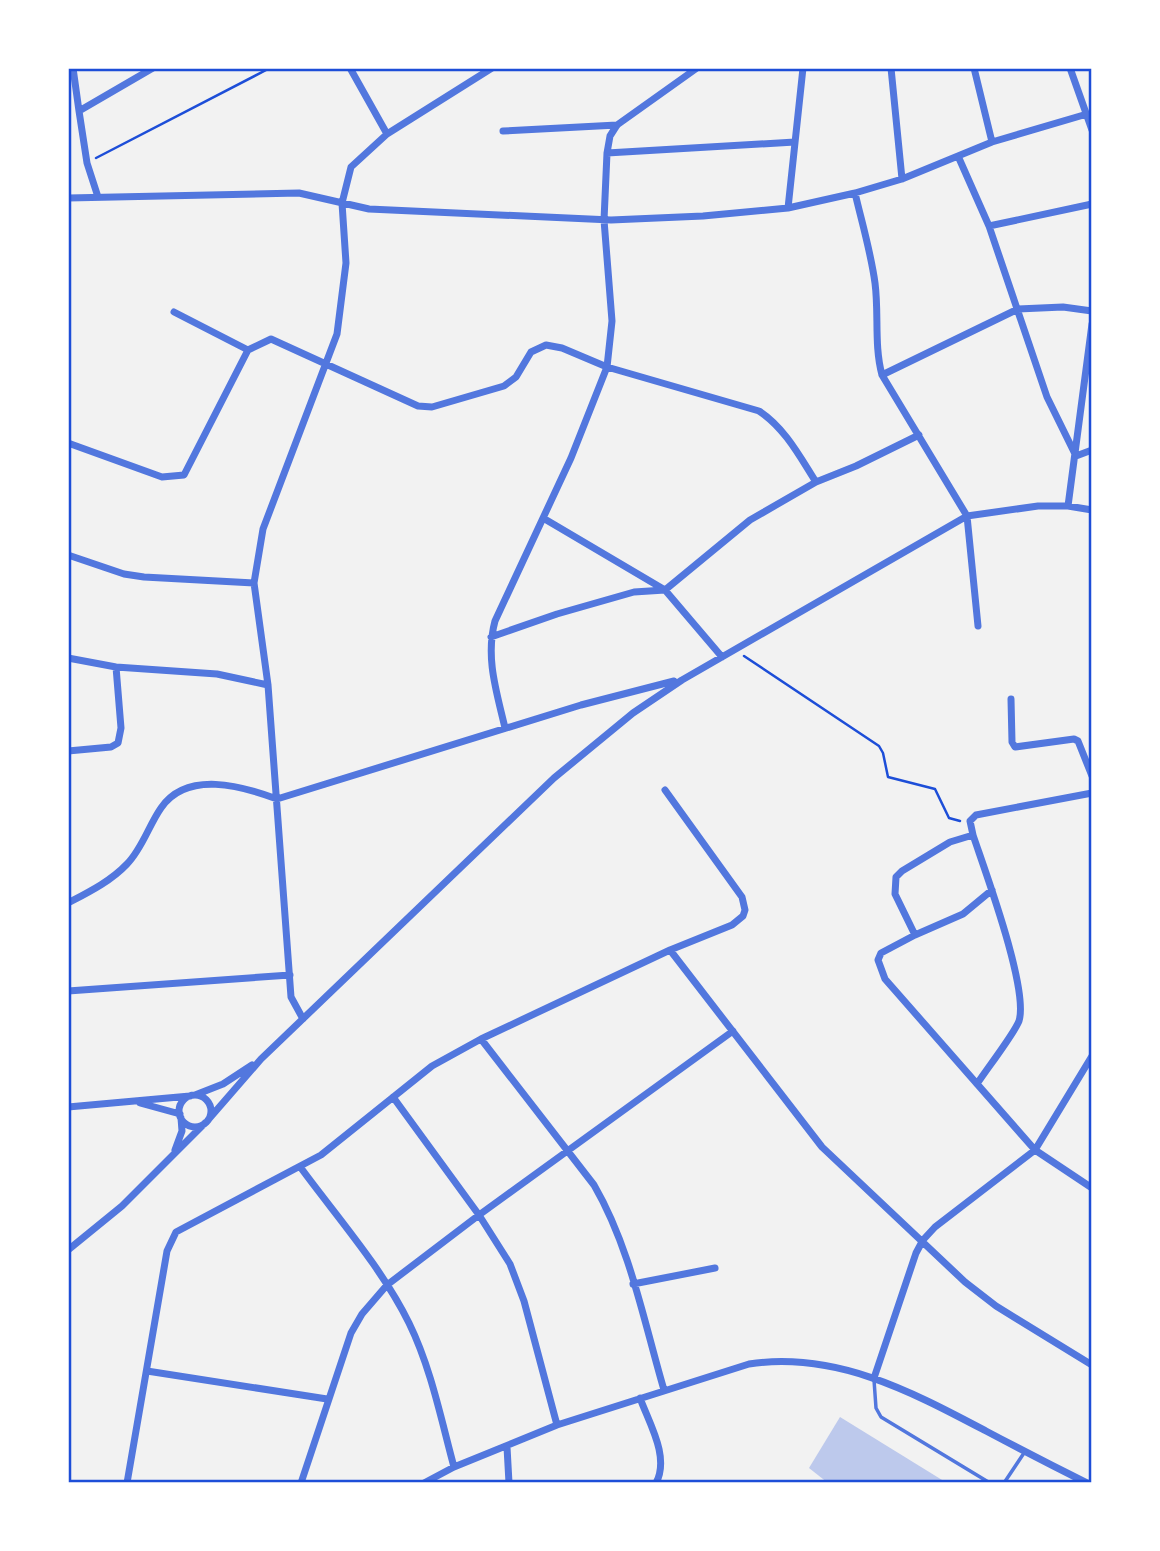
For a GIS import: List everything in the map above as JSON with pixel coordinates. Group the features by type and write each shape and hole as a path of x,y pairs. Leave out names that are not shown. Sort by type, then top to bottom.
{"street":[{"path":"73,68 87,163 98,197"},
{"path":"79,111 153,68"},
{"path":"350,68 387,134"},
{"path":"303,1019 293,1006 291,998 268,685 254,583 262,529 337,334 346,263 342,203 351,167 387,134 492,68"},
{"path":"505,728 491,665 491,637 495,621 571,458 607,367 612,321 604,220 610,136 617,125 697,68"},
{"path":"788,208 803,68"},
{"path":"891,68 902,178"},
{"path":"974,68 992,142"},
{"path":"1070,68 1092,130"},
{"path":"1083,102 1092,101"},
{"path":"68,198 299,193 369,209 604,220 703,216 788,208 855,193 902,178 992,142 1087,114"},
{"path":"503,131 617,125"},
{"path":"607,153 795,142"},
{"path":"958,156 989,226 1047,397 1076,456"},
{"path":"855,193 875,283 878,361 882,375 967,516 978,626"},
{"path":"989,226 1092,204"},
{"path":"882,375 1018,309 1063,307 1092,311"},
{"path":"174,312 248,350"},
{"path":"1068,506 1092,324"},
{"path":"68,443 162,477 184,475 248,350 271,339 418,406 432,407 504,386 516,377 531,352 546,345 562,348 607,367 760,411 769,417 791,443 816,482"},
{"path":"491,637 557,614 634,592 665,590 750,520 816,482 919,435"},
{"path":"1076,456 1092,450"},
{"path":"69,1249 122,1206 206,1121 261,1059 554,778 633,713 682,680 967,516 1038,506 1068,506 1092,510"},
{"path":"543,519 665,590 722,657"},
{"path":"68,555 124,574 254,583"},
{"path":"68,658 116,667 217,674 268,685"},
{"path":"68,751 111,747 118,743 121,728 116,667"},
{"path":"68,904 101,885 130,862 162,805 182,791 224,784 243,786 277,799 581,705 682,680"},
{"path":"1011,699 1012,742 1015,747 1074,739 1078,741 1092,776"},
{"path":"127,1483 167,1251 176,1231 321,1156 432,1066 481,1039 670,950 732,925 743,916 746,907 731,881 665,790"},
{"path":"977,1084 1019,1022 1020,1001 1016,974 970,821 976,815 1092,793"},
{"path":"915,934 895,894 896,877 950,842 973,835"},
{"path":"992,890 963,914 915,934 881,953 879,965 885,979 1035,1150 1092,1188"},
{"path":"670,950 822,1147 965,1282 996,1306 1092,1365"},
{"path":"68,991 290,975"},
{"path":"301,1483 327,1399 356,1323 387,1285 733,1031"},
{"path":"481,1039 594,1185 608,1209 634,1284 664,1390"},
{"path":"874,1378 916,1253 923,1240 935,1227 1035,1150 1092,1056"},
{"path":"171,1158 180,1140 181,1105 192,1096 223,1084 261,1059"},
{"path":"1083,1068 1092,1073"},
{"path":"68,1107 192,1096 204,1097 211,1111 206,1121 198,1126 190,1125 180,1115 132,1102"},
{"path":"393,1097 479,1215 515,1274 557,1425"},
{"path":"301,1168 387,1285 409,1324 420,1349 454,1467"},
{"path":"634,1284 715,1268"},
{"path":"424,1483 454,1467 557,1425 749,1364 772,1360 815,1362 874,1378 919,1395 1024,1452 1090,1482"},
{"path":"147,1371 327,1399"},
{"path":"640,1398 661,1457 661,1471 656,1483"},
{"path":"507,1447 509,1483"}],"lane":[{"path":"874,1378 876,1408 881,1416 990,1483"},
{"path":"1004,1483 1024,1452"}],"path":[{"path":"87,163 270,68"},
{"path":"734,650 879,746 888,777 931,786 938,793 949,818 970,821"}],"building":[{"path":"840,1417 947,1483 828,1483 809,1468"}]}
